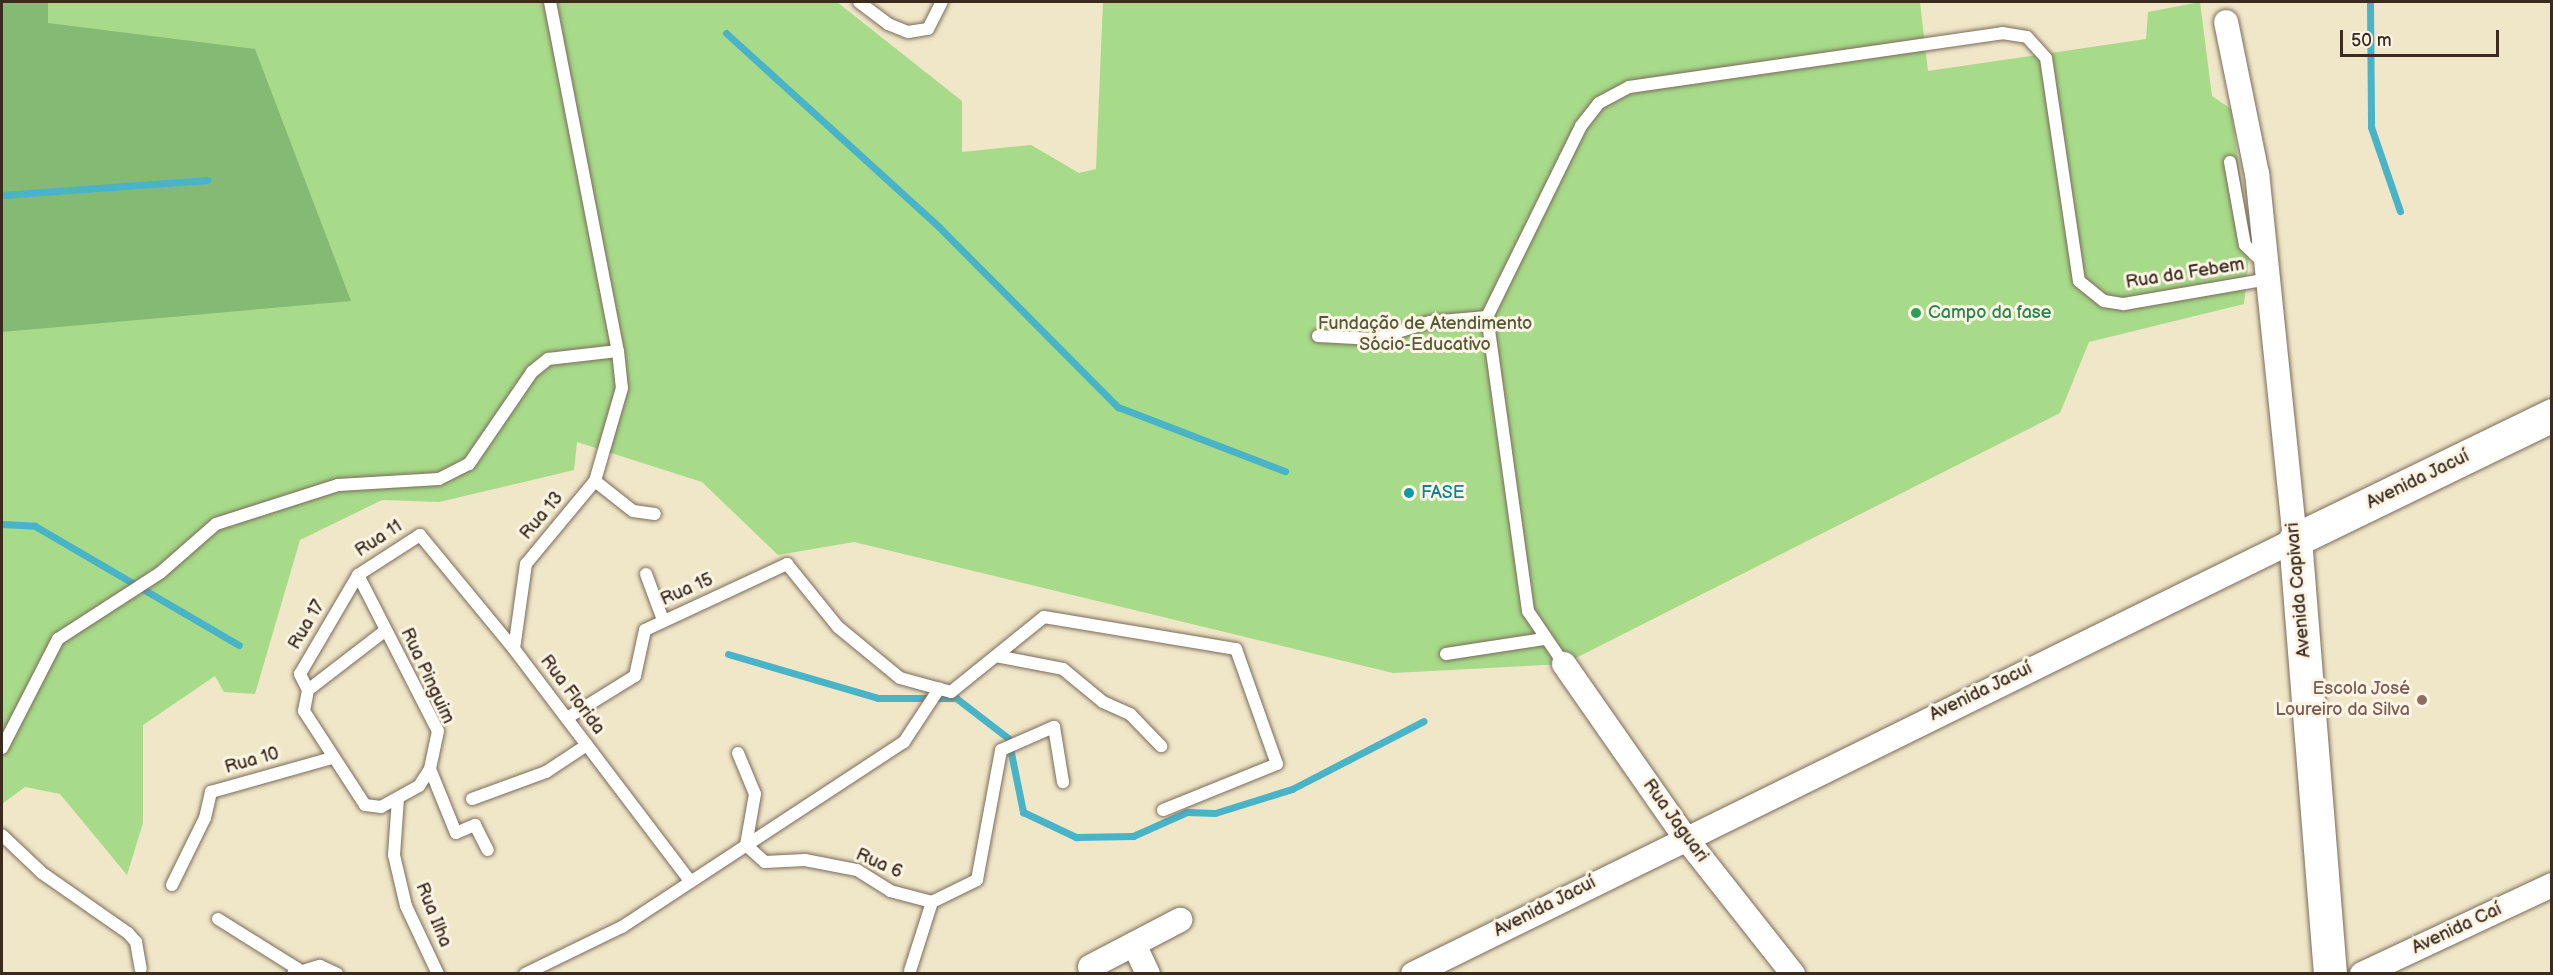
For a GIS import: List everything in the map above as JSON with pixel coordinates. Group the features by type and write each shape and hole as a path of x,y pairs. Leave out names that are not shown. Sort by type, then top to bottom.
{"street":[{"name":"Avenida Capivari","path":"2226,22 2257,174 2268,272 2295,540 2330,974"},
{"name":"Avenida Jacuí","path":"1413,974 1684,836 2552,415"},
{"name":"Rua Jaguari","path":"1564,664 1684,836 1793,974"},
{"name":"Avenida Caí","path":"2362,974 2552,885"},
{"path":"1090,967 1180,920"},
{"path":"1134,944 1148,974"}],"lane":[{"path":"550,2 618,351 622,388 595,481 633,511 655,514"},
{"path":"859,2 888,24 908,32 928,29 942,2"},
{"name":"Rua da Febem","path":"1487,317 1581,126 1599,103 1629,87 2002,33 2027,37 2046,58 2079,281 2104,301 2124,304 2268,272"},
{"path":"2230,162 2245,245 2268,272"},
{"path":"1318,336 1375,339 1430,322 1487,317 1527,611 1544,639 1564,664"},
{"path":"2,748 58,639 160,573 216,524 338,485 439,479 469,464 532,372 548,359 618,351"},
{"name":"Rua 13","path":"514,649 526,564 595,481"},
{"name":"Rua Florida","path":"420,534 514,649 690,881"},
{"name":"Rua 11","path":"358,574 420,534"},
{"name":"Rua 15","path":"567,718 635,676 645,630 787,564 838,627 900,678 939,689"},
{"name":"Rua Pinguim","path":"332,758 366,805 381,807 419,786 430,769 438,731 358,574"},
{"name":"Rua 17","path":"332,758 304,711 308,690 300,674 358,574"},
{"path":"646,574 663,620"},
{"path":"525,974 622,927 904,742 939,689 951,692 1044,618 1236,649 1277,764 1163,810"},
{"path":"308,690 386,630"},
{"path":"1446,654 1544,639"},
{"path":"996,656 1063,669 1103,702 1130,714 1161,746"},
{"path":"910,971 932,902 977,880 1001,750 1054,727 1063,782"},
{"path":"472,799 546,772 587,746"},
{"path":"738,753 755,794 746,844"},
{"name":"Rua 10","path":"172,885 205,818 211,792 332,758"},
{"path":"430,769 456,833 475,825 488,850"},
{"name":"Rua Ilha","path":"398,798 394,855 406,906 438,974"},
{"path":"2,835 42,873 128,933 136,942 141,972"},
{"name":"Rua 6","path":"746,844 765,862 805,860 857,870 890,891 932,902"},
{"path":"218,919 296,971 320,966 337,974"}],"green space":[{"name":"Fundação de Atendimento Sócio-Educativo","path":"2,2 837,2 962,101 962,152 1031,145 1079,173 1096,169 1103,2 1920,2 1928,71 2146,39 2148,12 2200,2 2212,96 2231,109 2250,247 2244,304 2089,342 2060,413 1564,664 1393,673 854,542 778,555 702,482 577,442 574,470 439,502 382,500 300,540 255,694 224,692 215,676 143,725 143,823 127,875 60,794 25,787 2,804"},
{"path":"2,2 48,2 48,23 255,49 351,301 2,332"}],"waterway":[{"path":"2370,2 2371,127 2400,211"},
{"path":"726,33 939,227 1118,407 1285,471"},
{"path":"2,195 207,180"},
{"path":"2,524 35,526 239,645"},
{"path":"728,654 878,698 956,698 1008,738 1023,812 1076,837 1133,836 1187,812 1215,813 1292,789 1424,721"}],"place":[{"name":"Campo da fase","path":"1916,313"},
{"name":"FASE","path":"1409,493"},
{"name":"Escola José Loureiro da Silva","path":"2422,700"}]}
